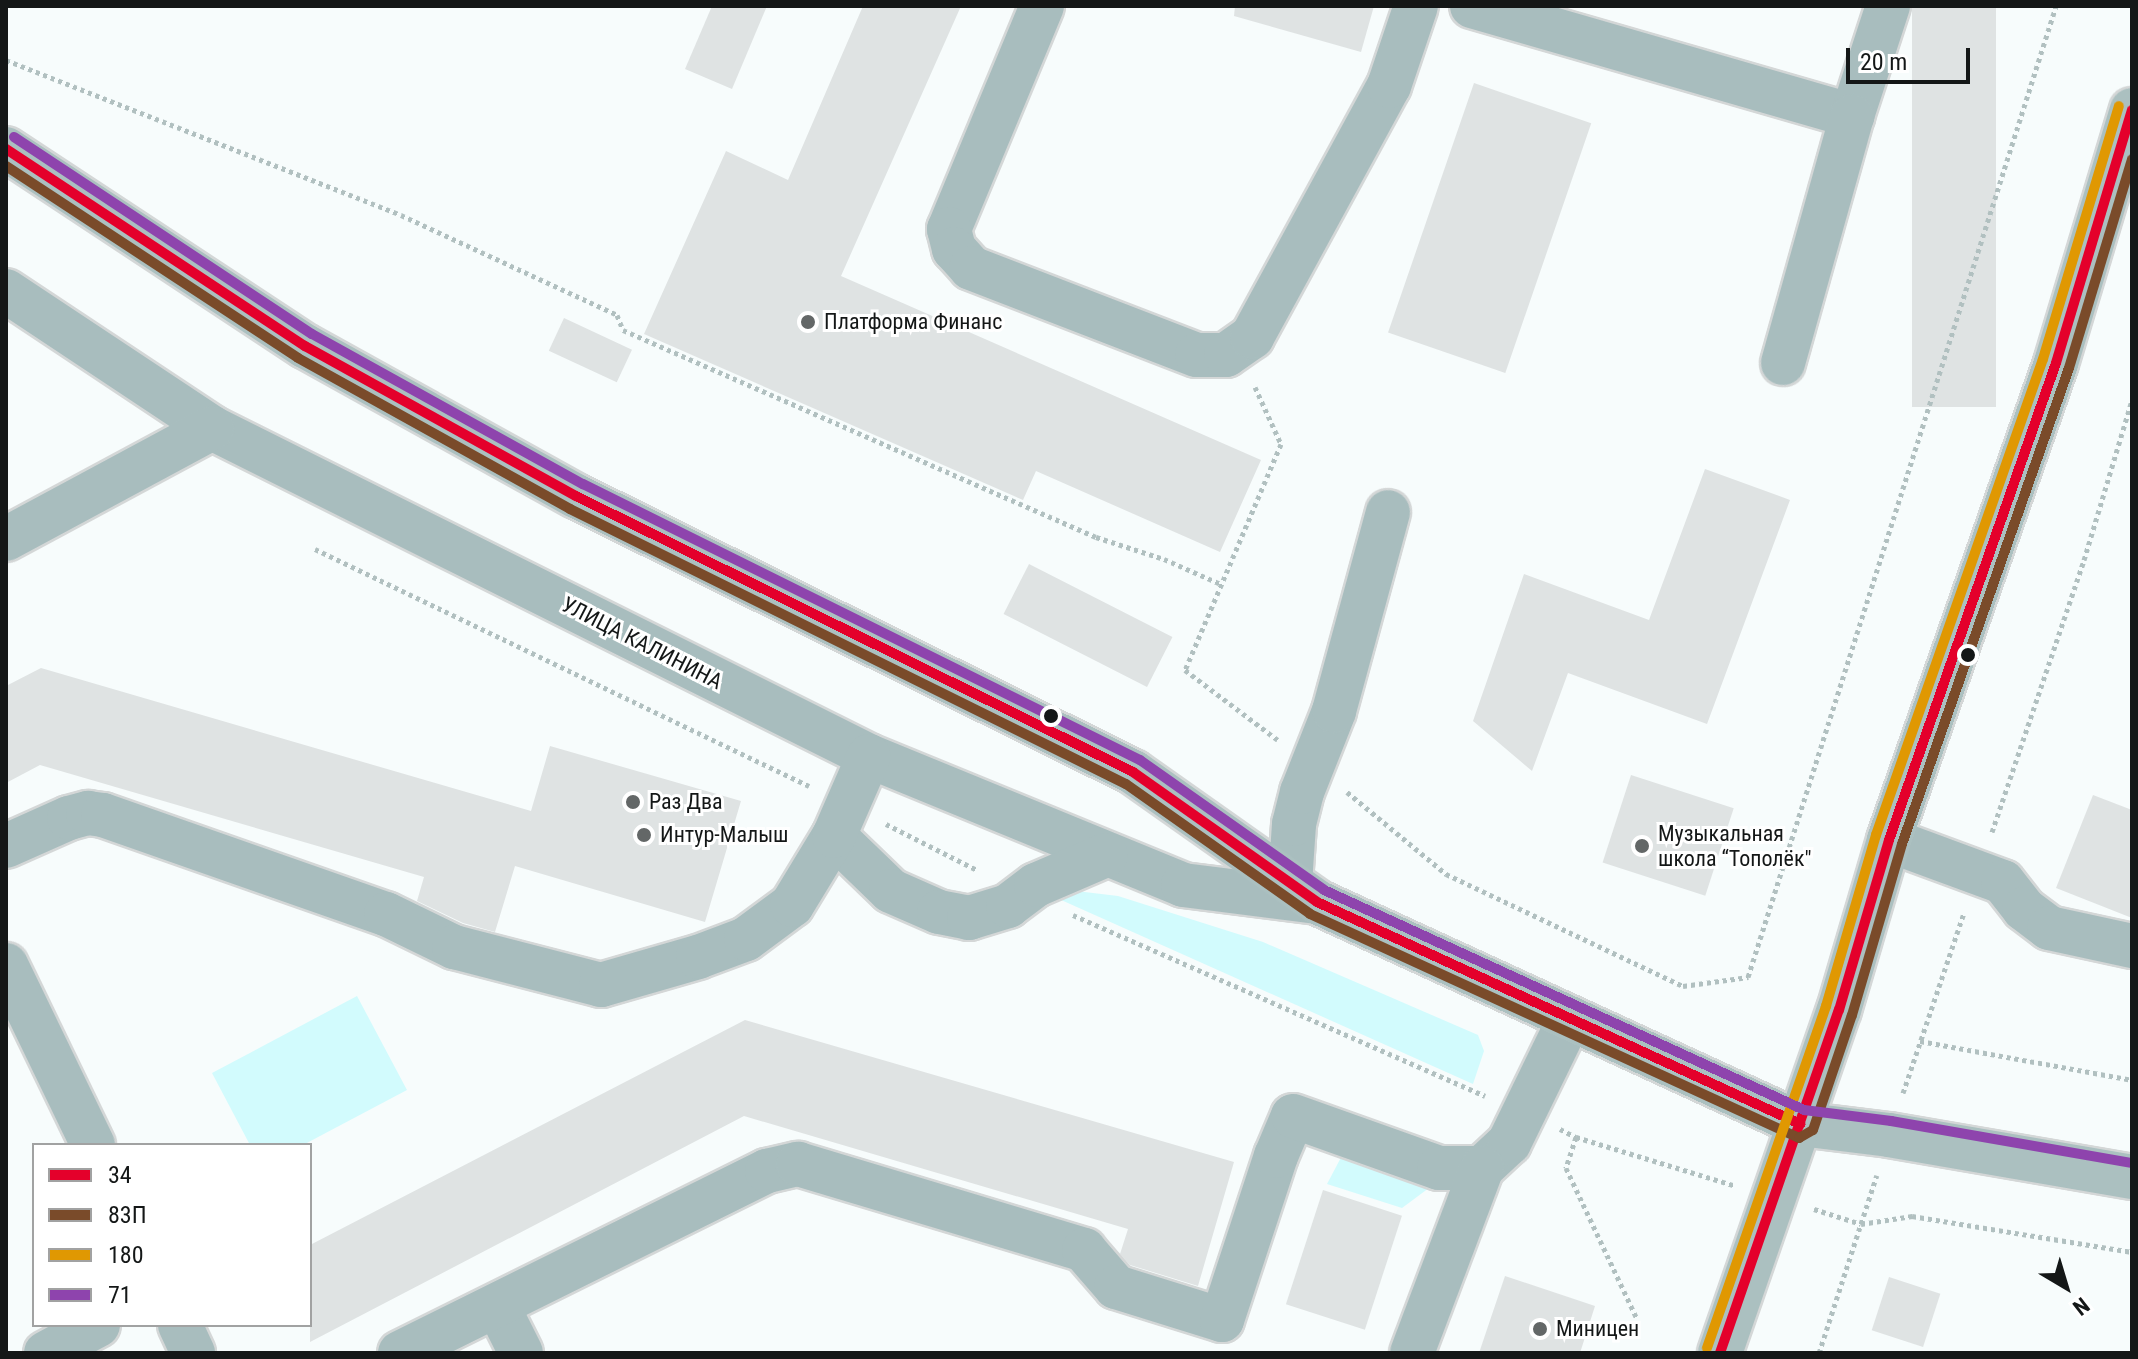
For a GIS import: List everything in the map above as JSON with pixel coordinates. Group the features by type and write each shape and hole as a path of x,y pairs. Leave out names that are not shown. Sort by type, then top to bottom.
{"main road":[{"path":"1720,1353 1839,1010 1889,840 2056,363 2132,110"},
{"name":"УЛИЦА КАЛИНИНА","path":"6,149 305,346 576,496 1133,772 1304,893 1569,1020 1800,1124 1889,1135 2132,1177"}],"street":[{"path":"1042,6 949,229 954,249 971,268 1197,355 1226,355 1252,337 1389,86 1416,6"},
{"path":"1472,6 1852,116"},
{"path":"1783,363 1852,116 1888,6"},
{"name":"УЛИЦА КАЛИНИНА","path":"6,291 212,428 869,756 1183,885 1304,893"},
{"path":"6,539 212,428"},
{"path":"1304,893 1294,824 1334,711 1388,512"},
{"path":"6,846 69,818 88,813 103,815 386,914 454,947 601,985 698,957 746,939 792,905 834,836 869,756"},
{"path":"834,836 891,891 939,912 969,918 1008,906 1036,885 1106,855"},
{"path":"1889,840 2003,882 2024,909 2049,928 2132,946"},
{"path":"6,965 92,1143"},
{"path":"1412,1353 1482,1168 1509,1143 1569,1020"},
{"path":"400,1353 767,1171 798,1164 1084,1250 1116,1287 1217,1337 1276,1156 1293,1116 1439,1168 1482,1168"},
{"path":"498,1307 521,1353"},
{"path":"46,1353 94,1327"},
{"path":"181,1327 193,1353"}],"path":[{"path":"1237,348 1281,444 1185,670 1313,766 1446,874 1683,986 1748,977 2056,6"},
{"path":"6,60 401,215 617,315 623,330 1096,537 1164,559 1221,584"},
{"path":"2132,400 2084,560 1920,1041 2132,1080"},
{"path":"1576,1137 1684,1170"},
{"path":"1819,1353 1861,1224 1912,1216 2132,1252"}],"shaded area":[{"path":"1068,890 1118,896 1263,942 1478,1035 1484,1051 1473,1084 1050,895"},
{"path":"357,996 407,1090 307,1143 249,1143 212,1073"},
{"path":"1346,1148 1433,1185 1402,1208 1327,1184"}],"building":[{"path":"712,6 767,6 732,89 685,69"},
{"path":"863,6 961,6 841,276 1261,460 1220,552 1036,471 1023,500 644,334 726,151 788,180"},
{"path":"1235,6 1374,6 1361,52 1234,16"},
{"path":"1912,6 1996,6 1996,407 1912,407"},
{"path":"1474,83 1591,123 1505,373 1388,333"},
{"path":"564,318 632,350 617,382 549,351"},
{"path":"1705,469 1790,500 1707,724 1568,673 1532,771 1473,721 1524,574 1649,620"},
{"path":"1029,564 1172,637 1147,687 1004,614"},
{"path":"41,668 531,811 550,746 741,801 705,922 515,866 495,932 463,923 417,901 424,877 40,765 6,783 6,686"},
{"name":"Музыкальная школа “Тополёк\"","path":"1631,775 1734,808 1705,896 1603,862"},
{"path":"2093,795 2132,810 2132,918 2056,888"},
{"path":"745,1020 1234,1162 1198,1286 1130,1265 1120,1254 1128,1229 744,1116 310,1342 312,1244"},
{"path":"1323,1190 1402,1216 1365,1330 1286,1304"},
{"path":"1505,1276 1595,1306 1580,1353 1479,1353"},
{"path":"1889,1277 1940,1294 1923,1347 1872,1330"}],"transit line":[{"name":"180","path":"1707,1348 1826,1006 1876,835 2043,359 2119,106"},
{"name":"34","path":"1720,1353 1839,1010 1889,840 2056,363 2132,110"},
{"name":"71","path":"14,137 312,334 583,484 1140,760 1324,890 1804,1110 1891,1121 2132,1163"},
{"name":"34","path":"6,149 305,346 576,496 1133,772 1317,902 1800,1124"},
{"name":"83П","path":"6,166 298,358 570,509 1126,784 1310,914 1799,1138 1813,1130 1852,1015 1902,844 2069,368 2132,159"}],"place":[{"name":"Платформа Финанс","path":"808,322"},
{"name":"Раз Два","path":"633,802"},
{"name":"Интур-Малыш","path":"644,835"},
{"name":"Музыкальная школа “Тополёк\"","path":"1642,846"},
{"name":"Миницен","path":"1540,1329"}]}
